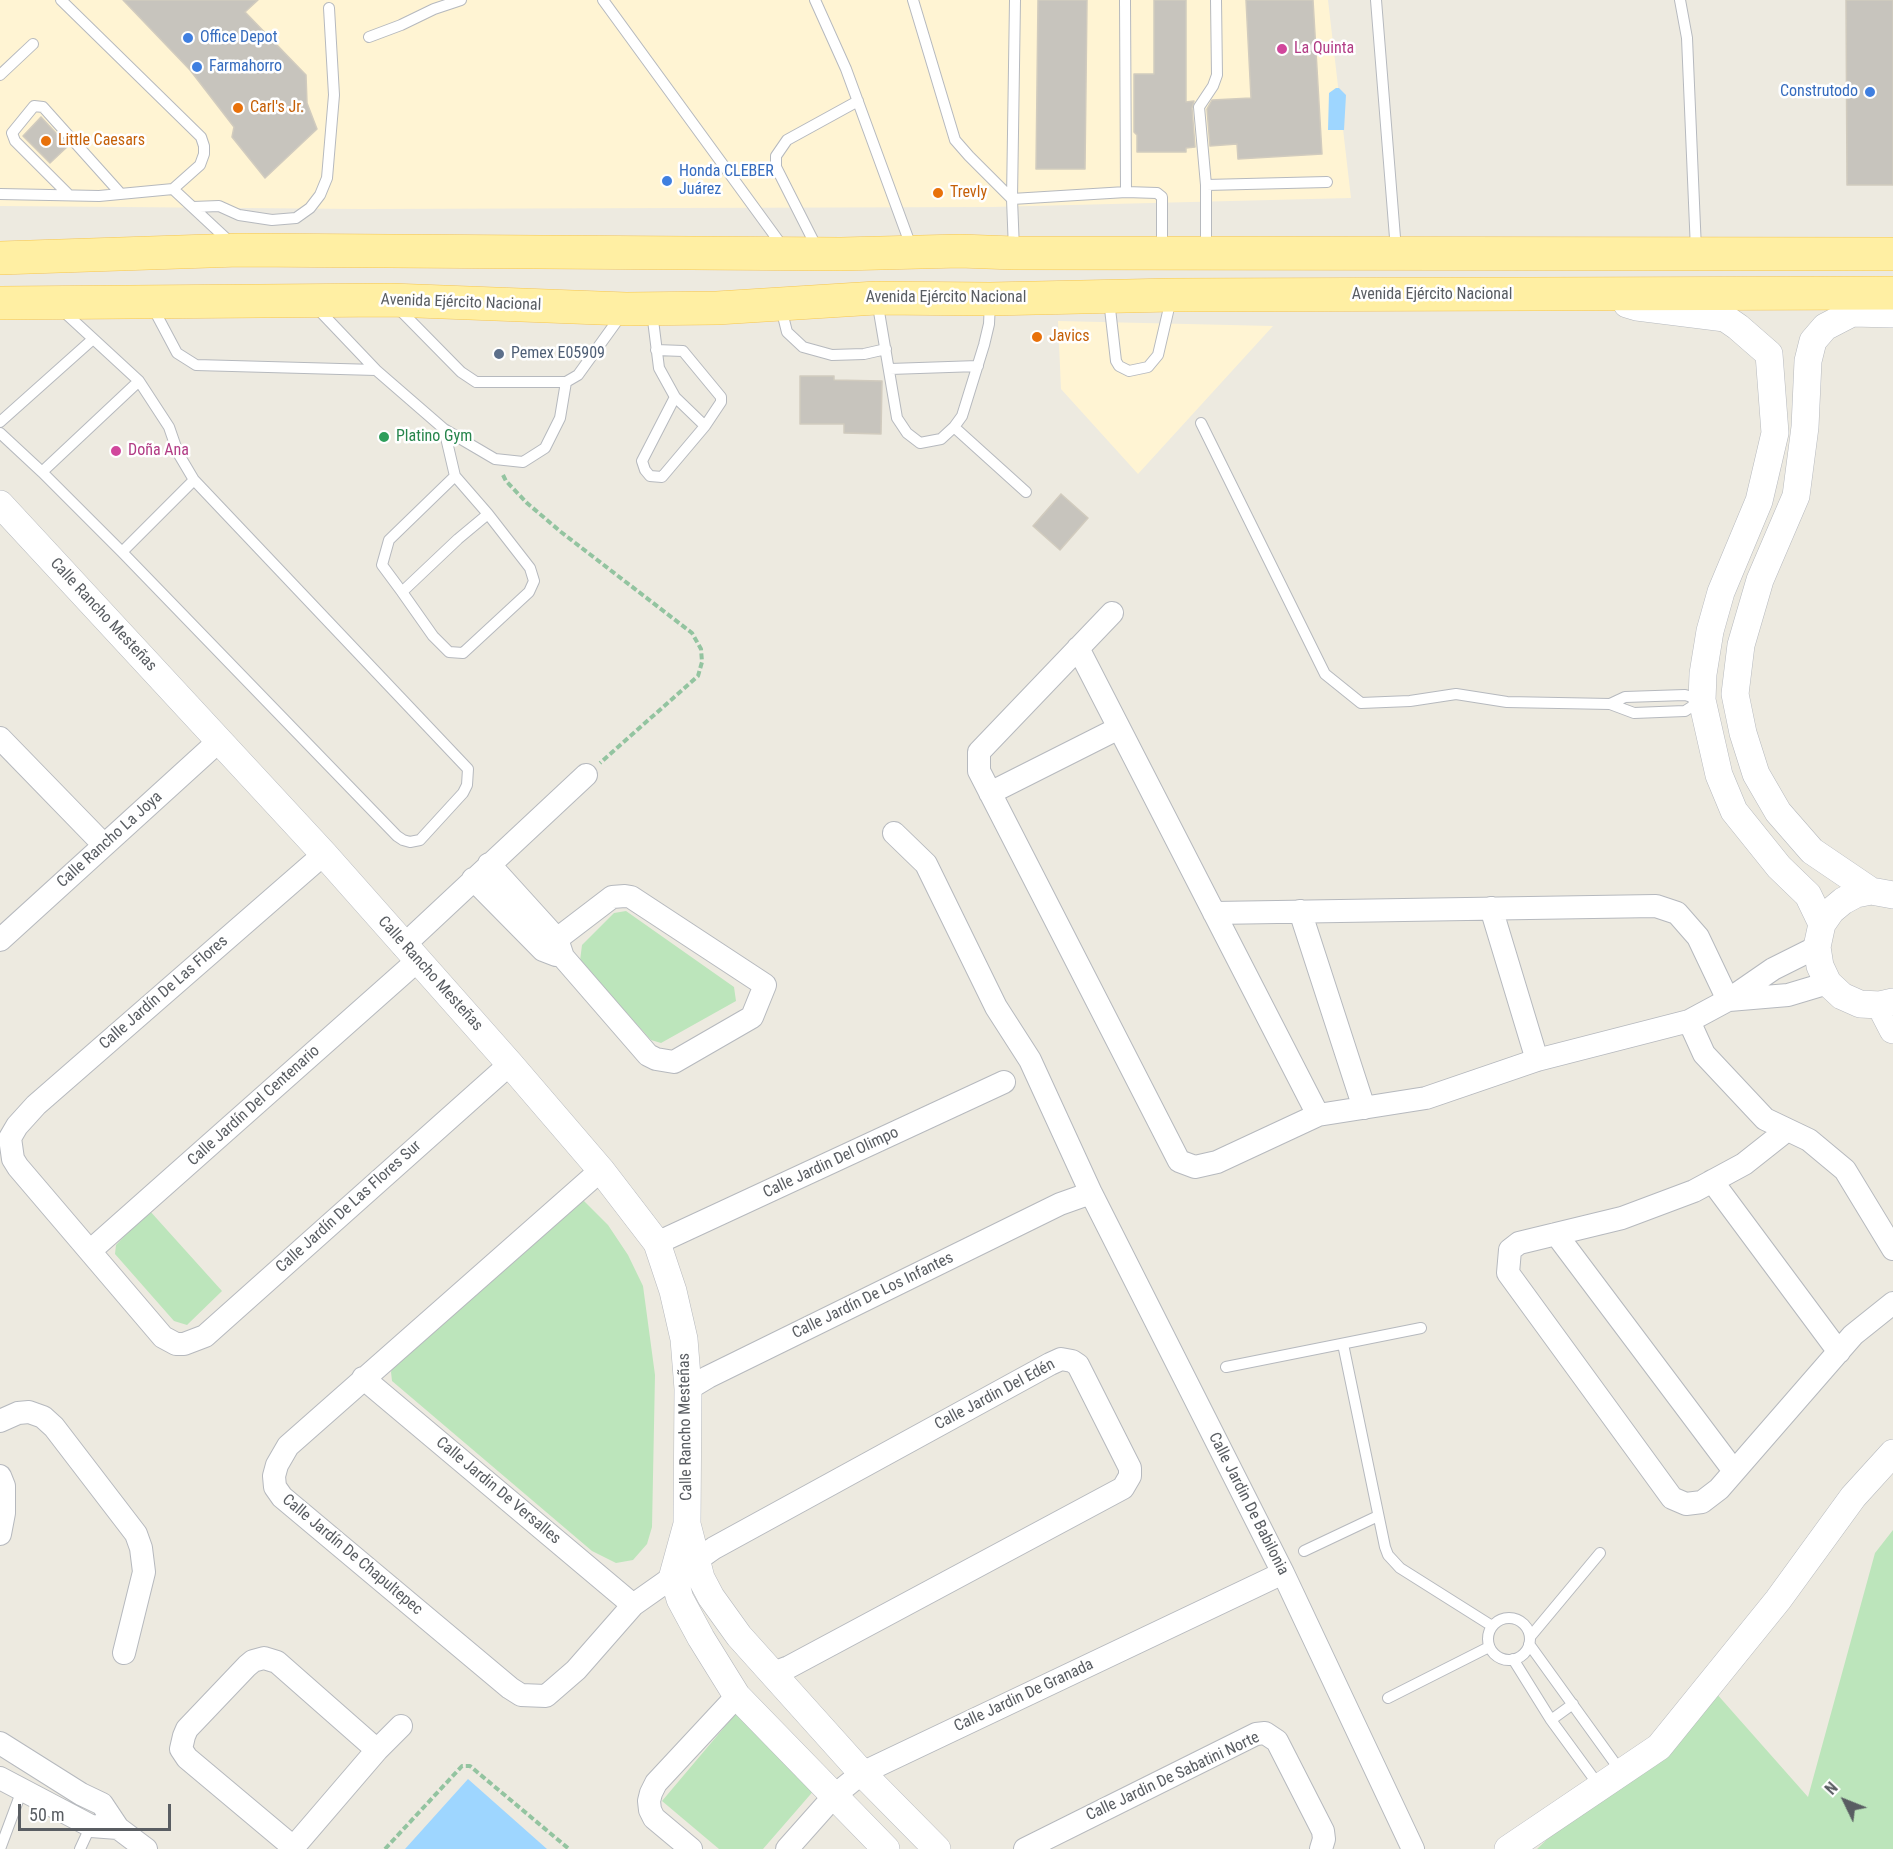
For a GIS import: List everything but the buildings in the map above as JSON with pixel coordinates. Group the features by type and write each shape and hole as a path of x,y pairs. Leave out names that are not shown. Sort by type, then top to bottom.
{"main road":[{"path":"0,258 239,250 1893,254"},
{"path":"876,298 948,288 956,282 961,272 960,251"},
{"path":"990,299 1003,285 1062,268 1092,253"},
{"name":"Avenida Ejército Nacional","path":"0,303 391,300 639,309 876,298 1893,293"}],"street":[{"path":"1598,295 1638,307 1725,318 1769,354 1775,433 1759,501 1721,592 1710,631 1703,674 1702,700 1719,775 1734,811 1779,867 1808,896 1820,935 1820,966 1828,983 1842,996 1860,1004 1886,1003 1893,1030"},
{"path":"1882,893 1812,851 1778,813 1756,774 1743,733 1735,694 1741,645 1760,580 1796,496 1805,427 1808,361 1813,341 1824,327 1852,313 1893,314"},
{"path":"1770,365 1784,356 1791,355 1808,361"},
{"name":"Calle Rancho Mesteñas","path":"0,504 324,854 601,1170 657,1242 673,1291 684,1339 688,1389 687,1524 673,1575"},
{"path":"1112,614 979,752 979,771 1179,1161 1195,1167 1216,1162 1318,1115 1426,1098 1537,1060 1689,1021 1728,1000 1820,935 1831,911 1843,901 1857,894 1882,893"},
{"path":"1078,648 1318,1115"},
{"path":"1702,700 1735,694"},
{"path":"990,793 1119,728"},
{"path":"0,738 104,845"},
{"name":"Calle Rancho La Joya","path":"0,940 220,740"},
{"name":"Calle Jardín Del Centenario","path":"90,1251 410,953 481,872 586,775"},
{"name":"Calle Jardin De Babilonia","path":"894,833 926,864 996,1007 1030,1060 1091,1193 1283,1573 1413,1849"},
{"name":"Calle Jardín De Las Flores","path":"90,1251 13,1160 10,1138 17,1126 36,1105 324,854"},
{"path":"481,872 555,948 648,1055 666,1062 674,1062 753,1017 765,985 630,897 625,896 612,897 555,948"},
{"path":"1214,913 1656,906 1677,913 1698,937 1728,1000"},
{"path":"1491,908 1537,1060"},
{"path":"1300,911 1364,1108"},
{"path":"1728,1000 1788,995 1828,983"},
{"path":"1689,1021 1704,1054 1765,1119 1809,1140 1845,1170 1893,1249"},
{"name":"Calle Jardín De Las Flores Sur","path":"90,1251 163,1337 176,1344 184,1344 205,1336 510,1064"},
{"name":"Calle Jardin Del Olimpo","path":"657,1242 1004,1082"},
{"path":"1787,1130 1744,1164 1694,1191 1622,1218 1519,1243 1510,1250 1508,1273 1672,1498 1686,1504 1702,1502 1719,1489 1853,1335 1893,1303"},
{"name":"Calle Jardín De Chapultepec","path":"601,1170 288,1446 277,1465 274,1476 275,1487 282,1497 501,1681 521,1695 546,1696 576,1670 633,1605 673,1575"},
{"path":"1712,1181 1839,1352"},
{"name":"Calle Jardín De Los Infantes","path":"688,1389 708,1377 1060,1204 1091,1193"},
{"path":"1556,1234 1734,1471"},
{"name":"Calle Jardin Del Edén","path":"673,1575 724,1542 1050,1364 1061,1359 1078,1365 1130,1468 1123,1488 789,1667 773,1673"},
{"name":"Calle Jardin De Versalles","path":"363,1378 633,1605"},
{"path":"0,1421 18,1413 29,1412 43,1417 54,1427 136,1534 141,1548 144,1572 124,1653"},
{"path":"1508,1849 1659,1747 1778,1600 1853,1497 1893,1453"},
{"path":"0,1476 4,1486 4,1513 0,1534"},
{"name":"Calle Rancho Mesteñas","path":"687,1524 698,1559 701,1578 711,1597 739,1636 862,1773 937,1849"},
{"name":"Calle Jardin De Granada","path":"787,1849 836,1796 862,1773 1283,1573"},
{"path":"673,1575 680,1599 690,1618 738,1696 886,1849"},
{"path":"377,1750 277,1662 264,1658 253,1661 247,1666 188,1730 181,1749 187,1758 293,1848 377,1750 401,1726"},
{"path":"691,1849 654,1818 650,1810 651,1792 656,1783 738,1696"},
{"name":"Calle Jardin De Sabatini Norte","path":"1025,1849 1256,1734 1265,1733 1277,1742 1323,1831 1324,1839 1321,1849"},
{"path":"0,1743 81,1794 102,1804 118,1828 146,1849"},
{"path":"0,1778 91,1826 118,1828"}],"lane":[{"path":"0,194 121,194 173,189 200,165 204,146 201,137 61,0"},
{"path":"369,37 461,0"},
{"path":"603,0 787,252"},
{"path":"815,0 846,69 914,252"},
{"path":"913,0 955,140 969,156 1012,199 1125,192 1157,193 1162,197 1162,253"},
{"path":"1014,253 1012,199 1015,0"},
{"path":"1125,0 1125,192"},
{"path":"1206,253 1206,185 1199,107 1213,86 1217,75 1216,0"},
{"path":"1376,0 1396,253"},
{"path":"1680,0 1687,38 1696,254"},
{"path":"193,207 219,206 239,215 272,220 288,219 296,218 310,208 320,195 327,178 334,95 328,8"},
{"path":"0,75 33,44"},
{"path":"819,253 776,167 776,156 787,140 858,101"},
{"path":"69,195 15,141 12,133 34,106 43,108 121,194"},
{"path":"1206,185 1327,182"},
{"path":"173,189 239,250"},
{"path":"1108,297 1116,361 1119,366 1130,371 1148,367 1158,355 1172,295"},
{"path":"876,298 897,418 907,433 920,443 941,439 962,416 989,324 990,299"},
{"path":"309,300 376,370 444,429 495,459 523,462 545,447 560,418 566,382"},
{"path":"391,300 461,372 476,382 566,382 578,375 639,309 656,350 659,368 675,398 705,426"},
{"path":"149,301 177,353 196,365 376,370"},
{"path":"0,433 122,552 397,836 410,842 420,840 463,793 467,785 468,769 194,480 178,453 169,427 139,381 55,304"},
{"path":"780,304 787,332 803,347 832,355 864,354 886,349"},
{"path":"0,422 93,339"},
{"path":"656,350 683,351 721,397 721,402 705,426 662,477 650,476 642,461 675,398"},
{"path":"890,369 978,366"},
{"path":"42,472 139,381"},
{"path":"1201,423 1325,674 1361,703 1410,701 1456,694 1507,702 1610,705 1634,713 1685,711 1702,700"},
{"path":"954,427 1026,492"},
{"path":"444,429 455,476 488,513 530,568 534,581 529,592 463,653 449,652 433,636 382,565 389,540 455,476"},
{"path":"122,552 194,480"},
{"path":"402,592 488,513"},
{"path":"1610,705 1625,697 1685,695 1702,700"},
{"path":"1226,1367 1421,1328"},
{"path":"1343,1344 1388,1555 1400,1568 1492,1626"},
{"path":"1304,1551 1378,1516"},
{"path":"1600,1553 1529,1641 1523,1654 1513,1659 1499,1658 1489,1647 1488,1633 1492,1626 1503,1618 1511,1618 1524,1624 1529,1641 1623,1773"},
{"path":"1388,1698 1489,1647"},
{"path":"1513,1659 1551,1720 1600,1787"},
{"path":"1551,1720 1572,1704"},
{"path":"0,1849 22,1790"},
{"path":"81,1849 102,1804"}],"path":[{"path":"495,459 506,481 527,503 692,633 701,649 702,662 698,676 586,775"},
{"path":"385,1849 462,1766 470,1766 569,1849"}],"shaded area":[{"path":"0,0 1328,0 1351,198 992,207 362,209 0,206"},
{"path":"1058,321 1273,326 1138,474 1061,389"}],"green space":[{"path":"626,911 734,987 736,1001 661,1043 651,1040 580,961 582,945 614,913"},
{"path":"582,1199 608,1225 628,1255 643,1286 655,1375 652,1527 647,1544 633,1560 616,1563 592,1551 392,1381 391,1372 395,1361"},
{"path":"149,1210 222,1291 187,1325 174,1321 115,1254 116,1245"},
{"path":"1893,1530 1893,1849 1537,1849 1708,1684 1808,1797 1875,1553"},
{"path":"738,1711 816,1788 763,1849 719,1849 662,1801"}],"water":[{"path":"1336,88 1346,95 1344,130 1328,130 1329,93"},
{"path":"468,1779 547,1849 405,1849"}],"place":[{"name":"Office Depot","path":"188,38"},
{"name":"La Quinta","path":"1282,49"},
{"name":"Farmahorro","path":"197,67"},
{"name":"Construtodo","path":"1870,92"},
{"name":"Carl's Jr.","path":"238,108"},
{"name":"Little Caesars","path":"46,141"},
{"name":"Honda CLEBER Juárez","path":"667,181"},
{"name":"Trevly","path":"938,193"},
{"name":"Javics","path":"1037,337"},
{"name":"Pemex E05909","path":"499,354"},
{"name":"Platino Gym","path":"384,437"},
{"name":"Doña Ana","path":"116,451"}]}
